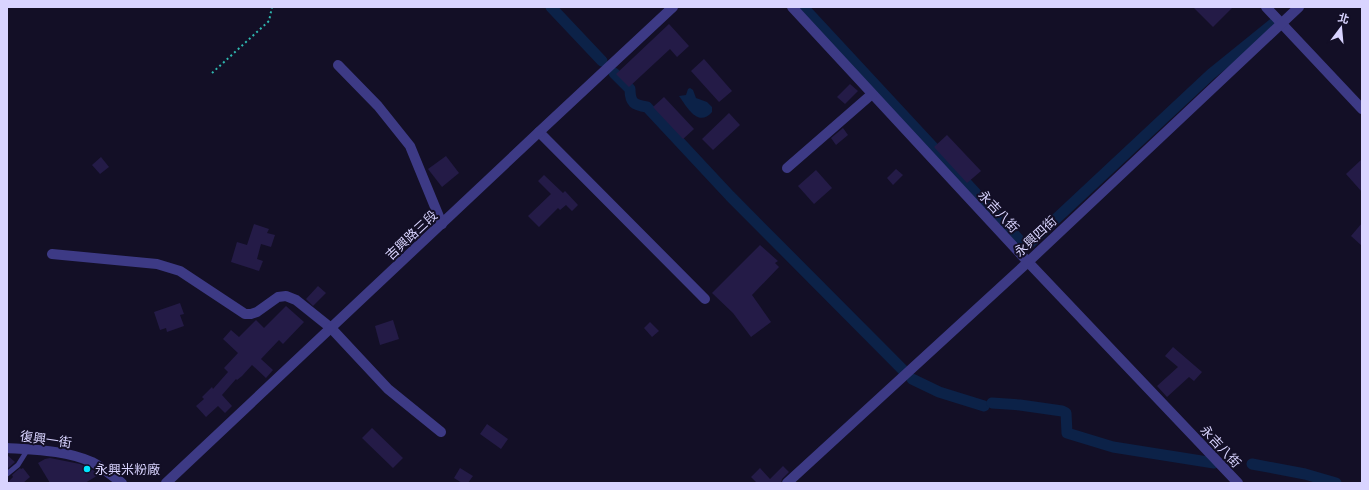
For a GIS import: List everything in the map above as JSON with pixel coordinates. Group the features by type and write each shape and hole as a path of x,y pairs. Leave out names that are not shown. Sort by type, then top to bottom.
{"street":[{"name":"吉興路三段","path":"166,483 538,132 673,7"},
{"name":"永吉八街","path":"792,7 1028,262 1238,483"},
{"path":"1266,7 1362,109"},
{"name":"永興四街","path":"787,483 1028,262 1299,7"},
{"path":"338,65 378,106 410,146 442,224"},
{"path":"787,168 872,94"},
{"path":"538,132 705,298"},
{"path":"52,254 157,264 180,271 245,314 257,312 278,297 286,296 296,300 331,328 388,389 441,432"},
{"name":"復興一街","path":"7,448 62,452 92,462 122,483"}],"lane":[{"path":"7,474 18,465 28,449"}],"path":[{"path":"212,73 269,21 272,7"}],"water":[{"path":"690,88 693,90 696,98 707,102 712,107 712,112 707,116 702,118 693,114 679,96 686,95 688,89"}],"building":[{"path":"1193,7 1233,7 1213,27"},
{"path":"669,24 689,46 677,57 670,49 629,87 616,74"},
{"path":"704,59 732,91 719,102 691,71"},
{"path":"850,84 858,91 845,104 837,97"},
{"path":"664,97 694,129 683,139 653,107"},
{"path":"729,113 740,125 713,150 702,139"},
{"path":"843,128 848,135 836,145 831,138"},
{"path":"947,135 981,171 967,183 934,147"},
{"path":"446,156 459,173 442,187 428,169"},
{"path":"101,157 109,167 100,174 92,165"},
{"path":"1362,159 1362,192 1346,174"},
{"path":"896,169 903,175 893,185 887,178"},
{"path":"816,170 832,188 814,204 798,186"},
{"path":"544,175 563,193 565,191 578,205 572,211 566,205 560,210 558,208 539,227 528,216 551,194 538,181"},
{"path":"1362,223 1362,246 1351,236"},
{"path":"254,224 269,229 267,233 275,235 271,247 261,244 257,259 263,261 259,271 231,262 237,242 247,245"},
{"path":"760,245 778,261 775,263 779,267 752,295 771,322 751,337 733,313 712,293"},
{"path":"318,286 326,293 313,306 306,299"},
{"path":"180,303 184,314 180,315 184,326 167,332 166,328 160,330 154,312"},
{"path":"286,306 304,322 283,344 279,340 261,359 273,370 266,378 252,365 242,376 237,380 236,379 222,395 232,406 225,413 218,406 206,417 196,406 204,399 202,397 212,387 213,389 228,372 224,368 238,353 223,339 231,330 239,337 256,320 264,328"},
{"path":"393,320 399,339 380,345 375,326"},
{"path":"650,322 659,331 652,337 644,328"},
{"path":"1173,347 1202,372 1194,381 1189,377 1167,397 1157,386 1178,367 1165,356"},
{"path":"487,424 508,439 501,449 480,434"},
{"path":"372,428 403,458 393,468 362,438"},
{"path":"7,455 15,462 7,469"},
{"name":"永興米粉廠","path":"50,458 80,464 100,474 85,483 50,483 38,463"},
{"path":"783,466 789,472 782,479 781,483 757,483 751,477 760,468 770,479"},
{"path":"20,468 23,468 30,477 23,483 7,483 13,477 12,475"},
{"path":"460,468 473,476 468,483 462,483 454,478"}],"waterway":[{"path":"551,7 602,61"},
{"path":"803,7 1023,244 1028,245 1211,74 1274,23 1276,23"},
{"path":"614,73 630,89 632,100 636,104 647,107 730,196 904,371"},
{"path":"912,379 939,392 984,406"},
{"path":"992,403 1062,411 1066,413 1067,433 1113,447 1214,463"},
{"path":"1252,464 1305,474 1336,483"}],"place":[{"name":"永興米粉廠","path":"87,469"}]}
